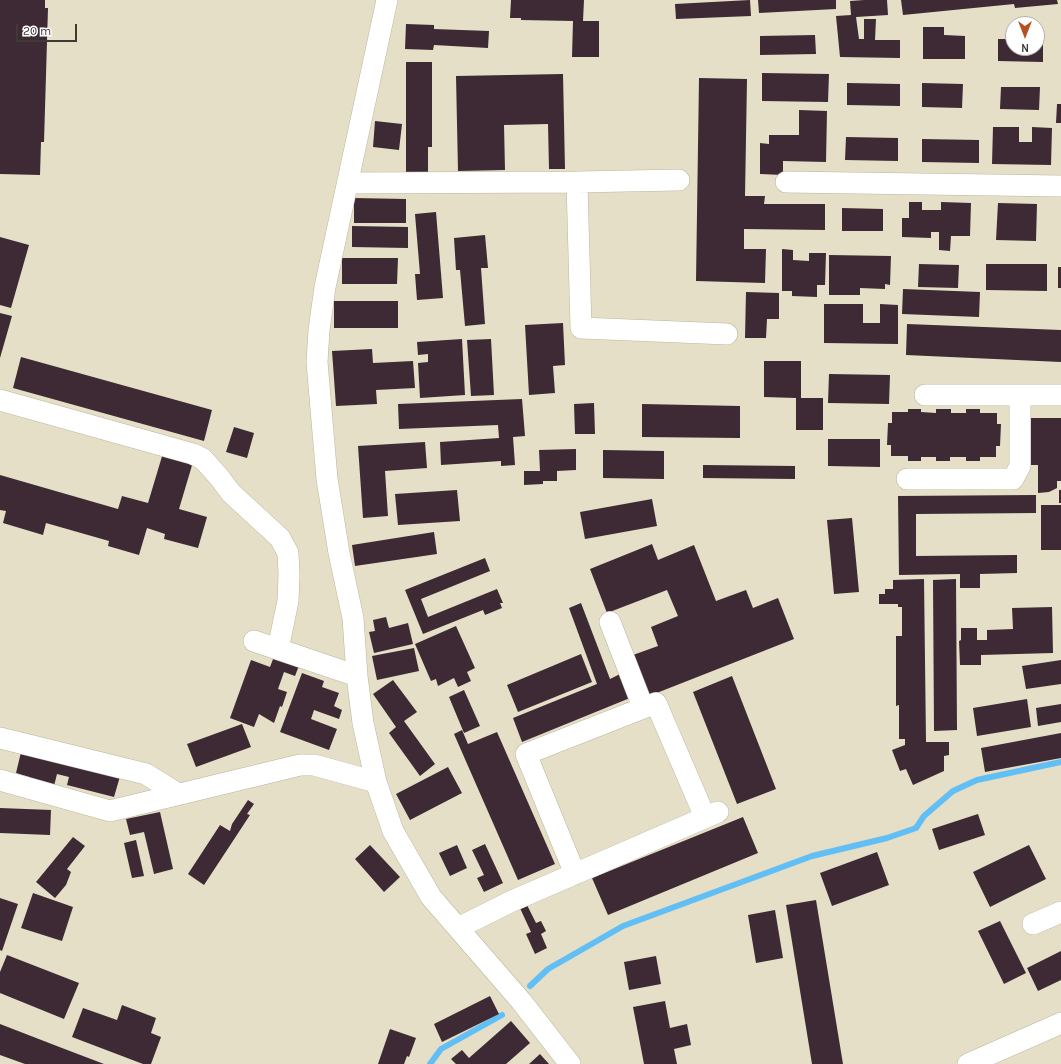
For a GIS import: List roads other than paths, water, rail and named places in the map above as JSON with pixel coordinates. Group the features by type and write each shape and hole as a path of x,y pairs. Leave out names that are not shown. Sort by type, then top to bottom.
{"street":[{"path":"387,0 325,287 319,330 317,362 327,479 339,553 353,618 357,676 363,723 376,782 393,831 431,897 521,1001 570,1064"},
{"path":"348,183 678,180"},
{"path":"577,182 581,328 727,334"},
{"path":"786,182 1061,186"},
{"path":"925,395 1061,395"},
{"path":"908,479 1013,479 1020,466 1020,396"},
{"path":"0,400 193,454 203,459 231,493 280,538 288,553 288,601 278,649"},
{"path":"610,622 643,708"},
{"path":"254,641 357,676"},
{"path":"458,928 512,901 575,874 712,814 656,703 526,754 575,874"},
{"path":"0,738 146,774 178,794"},
{"path":"0,780 110,811 300,765 314,765 376,782"},
{"path":"1033,924 1061,912"},
{"path":"968,1064 1061,1023"}],"waterway":[{"path":"530,986 548,969 623,926 812,856 887,838 916,828 924,816 953,791 977,780 1061,762"},
{"path":"430,1064 441,1049 502,1015"}]}
